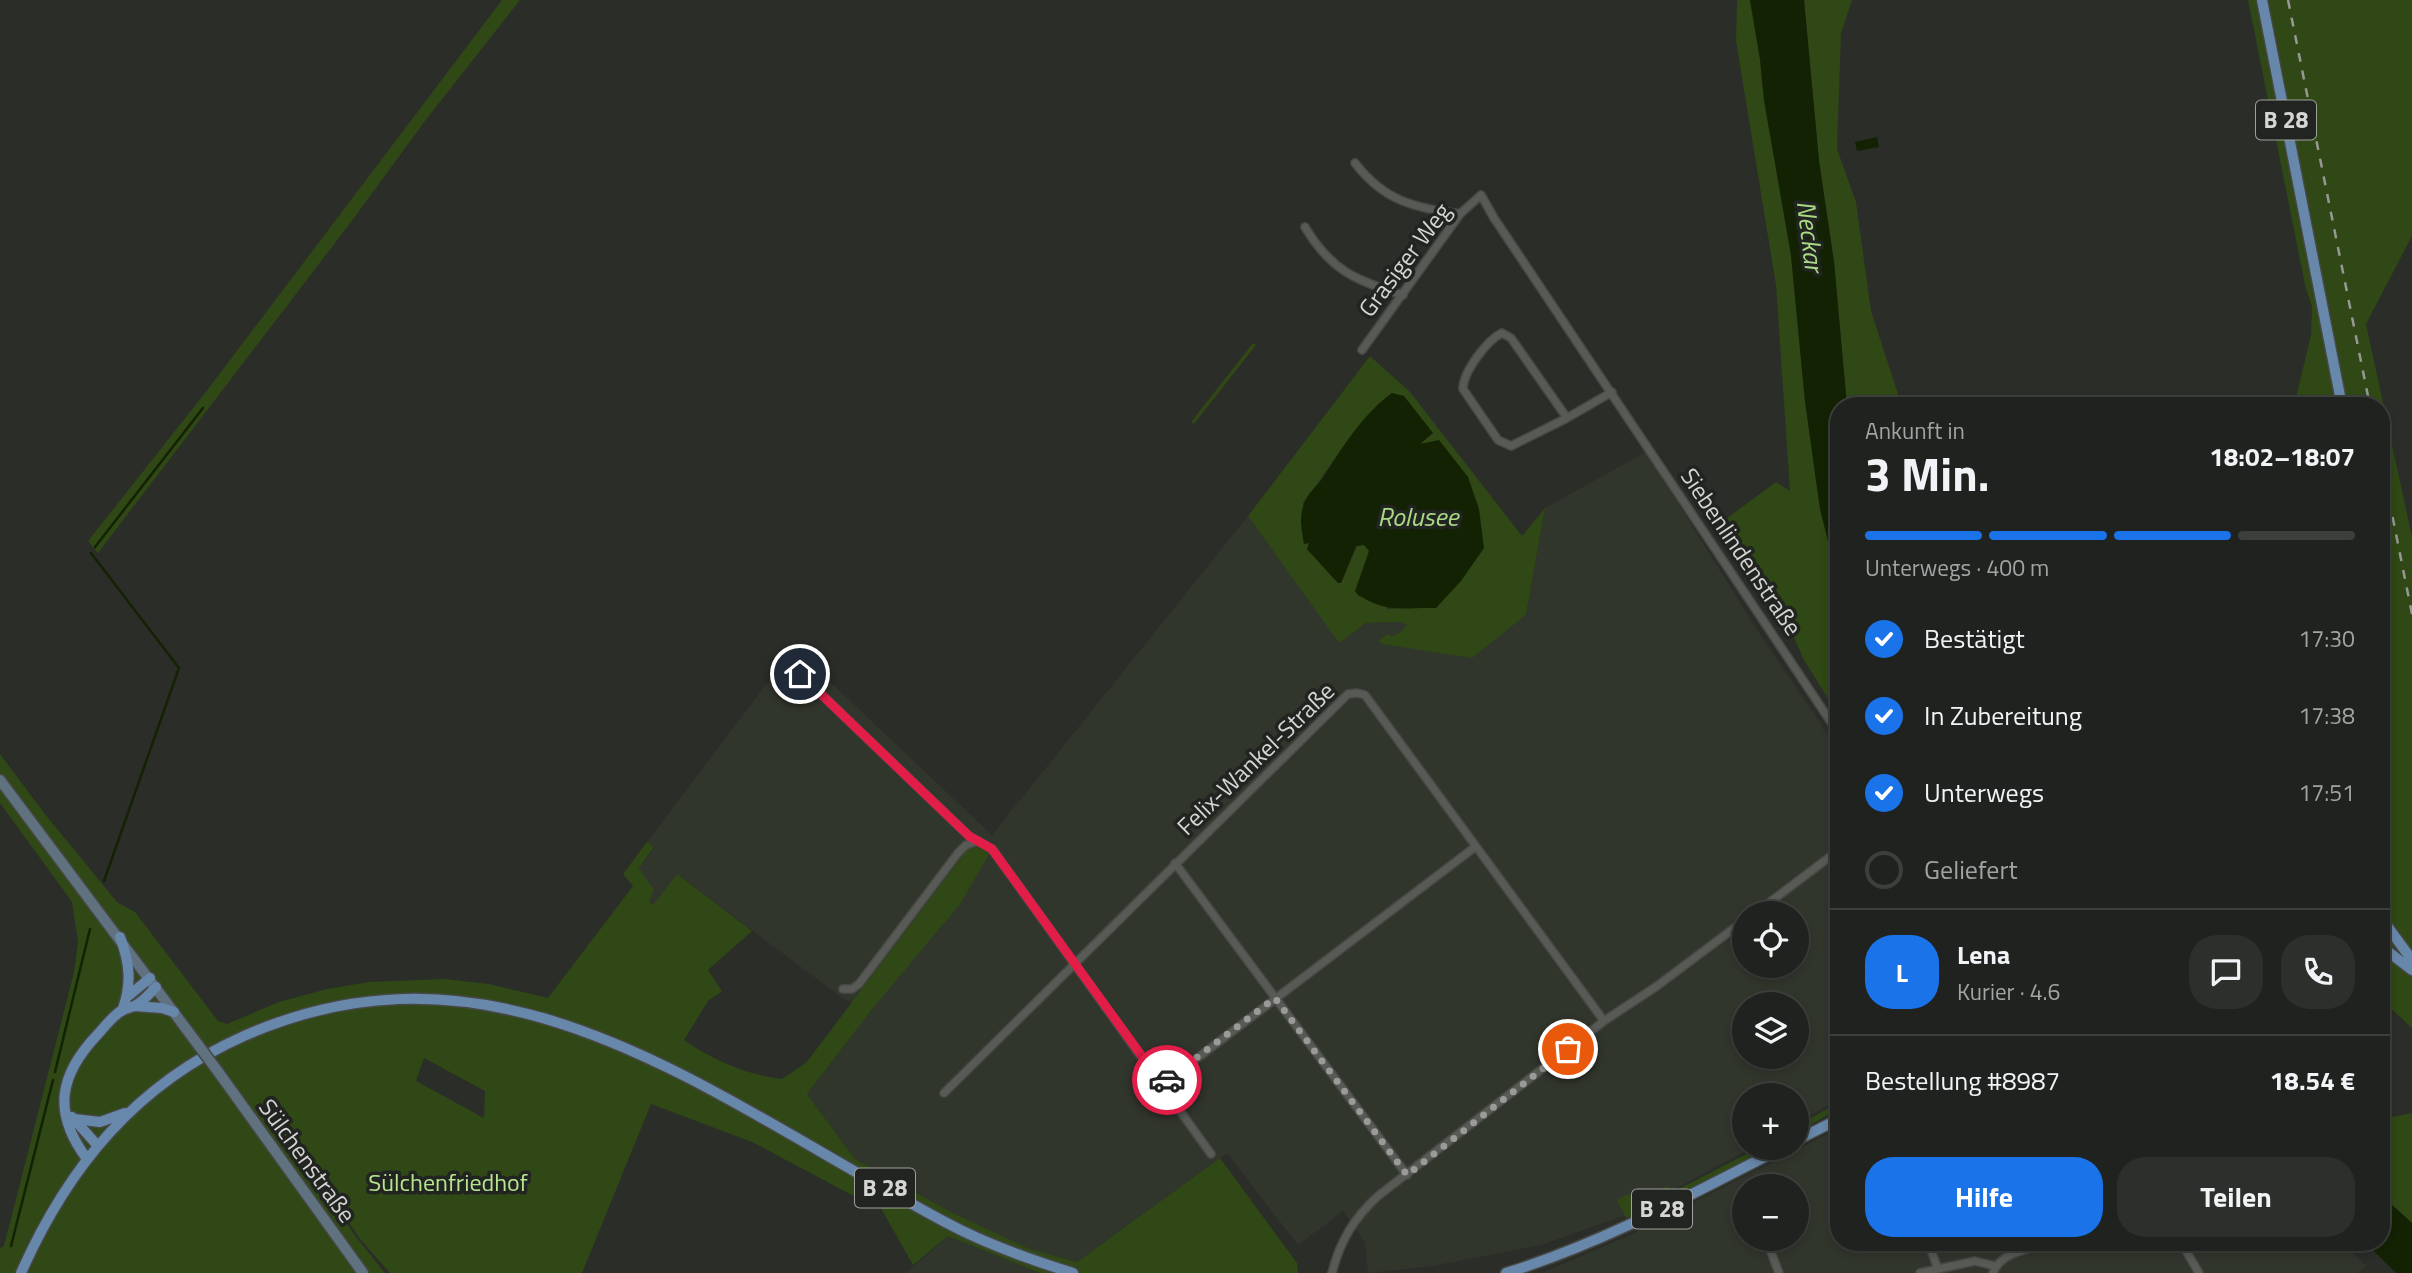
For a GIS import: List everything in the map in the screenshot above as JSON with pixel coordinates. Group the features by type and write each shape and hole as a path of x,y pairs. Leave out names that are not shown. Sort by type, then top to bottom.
{"main road":[{"name":"B 28","path":"2262,0 2340,397"},
{"name":"Sülchenstraße","path":"0,780 120,937 363,1273"},
{"path":"2390,930 2412,960"},
{"path":"120,937 130,976 131,1002"},
{"path":"2390,953 2412,970"},
{"path":"87,1159 69,1129 70,1115 65,1084 76,1061 92,1040 153,983"},
{"name":"B 28","path":"21,1273 40,1232 87,1159 131,1110 184,1067 232,1041 295,1016 333,1007 385,1000 441,998 481,1003 546,1019 623,1046 704,1087 954,1227 1020,1255 1073,1273"},
{"path":"131,1002 174,1012"},
{"path":"70,1115 100,1122 131,1110"},
{"path":"70,1115 98,1146"},
{"path":"1809,1134 1830,1124"},
{"name":"B 28","path":"1506,1273 1614,1233 1758,1160"}],"street":[{"path":"1355,163 1368,181 1398,200 1427,209 1460,214"},
{"name":"Grasiger Weg","path":"1362,350 1460,214 1481,195"},
{"name":"Siebenlindenstraße","path":"1481,195 1830,720"},
{"path":"1305,227 1322,251 1355,279 1403,295"},
{"path":"1567,418 1511,338 1502,333 1492,338 1463,379 1463,389 1498,440 1511,446 1567,418 1612,392"},
{"path":"800,674 963,831 992,849 1211,1154"},
{"name":"Felix-Wankel-Straße","path":"944,1093 1348,694 1357,692 1365,695 1604,1021"},
{"path":"843,989 852,989 859,984 958,853 973,841 979,841"},
{"path":"1162,1084 1475,847"},
{"path":"1771,901 1830,857"},
{"path":"1175,863 1407,1175"},
{"path":"1332,1273 1343,1240 1357,1218 1378,1196 1604,1021 1657,986 1732,930"},
{"path":"1771,1251 1779,1273"},
{"path":"1931,1251 1938,1269"},
{"path":"1920,1273 1975,1261 1994,1270 2006,1256 2024,1251"},
{"path":"2186,1251 2199,1273"}],"shaded area":[{"path":"1646,452 1757,630 1830,738 1830,1104 1809,1116 1809,1083 1732,1083 1732,1158 1629,1214 1541,1245 1432,1266 1368,1273 1365,1242 1343,1211 1298,1245 1227,1153 1077,1262 1030,1249 951,1212 855,1159 807,1094 873,1008 845,1000 677,874 654,905 649,901 639,868 654,848 647,842 794,648 992,835 1248,516 1339,642 1366,623 1408,624 1399,633 1378,640 1526,615 1545,508"},
{"path":"1830,1133 1830,1251 2351,1251 2366,1266 2357,1273 1542,1273 1626,1237 1732,1183 1732,1251 1809,1251 1809,1174 1749,1174 1776,1160 1809,1160 1809,1143"},
{"path":"948,1236 1040,1273 906,1273"}],"green space":[{"path":"502,0 520,0 425,121 98,553 88,541 205,393"},
{"path":"1737,0 1750,0 1791,255 1805,401 1820,509 1830,548 1830,702 1804,660 1792,633 1757,582 1750,586 1745,570 1746,559 1715,527 1776,482 1790,491 1776,285 1736,41"},
{"path":"1804,0 1852,0 1841,33 1837,149 1856,202 1871,311 1899,397 1846,397 1834,262 1819,161"},
{"path":"2248,0 2412,0 2412,236 2366,324 2382,397 2296,397 2311,335 2312,307 2305,285"},
{"path":"1253,343 1256,345 1194,424 1191,422"},
{"path":"1370,356 1410,392 1522,536 1545,508 1526,615 1472,658 1382,644 1378,641 1387,634 1392,636 1399,633 1407,625 1400,622 1366,623 1339,643 1248,516","holes":["1392,393 1433,433 1419,444 1425,444 1437,608 1387,609 1369,551 1364,545 1357,546 1341,583 1338,583 1307,549 1309,543 1303,503 1366,417"]},
{"path":"2390,435 2412,537 2412,1028 2390,1007"},
{"name":"Sülchenfriedhof","path":"0,754 117,902 135,912 218,1021 227,1024 279,1002 327,989 369,982 444,979 489,984 548,998 633,886 623,874 647,842 654,847 639,868 654,890 649,901 653,905 677,874 752,931 708,970 722,991 708,1001 684,1040 730,1065 755,1074 782,1079 806,1063 967,850 976,847 992,849 960,904 873,1008 807,1094 855,1159 951,1212 1030,1249 1077,1262 1220,1158 1297,1263 1298,1273 1040,1273 948,1236 913,1265 878,1203 865,1202 752,1142 651,1104 582,1273 390,1273 360,1239 325,1187 326,1193 356,1237 385,1273 0,1273 0,1248 4,1246 74,972 78,942 72,902 0,803","holes":["424,1058 485,1091 484,1118 416,1081"]},
{"path":"1830,1107 1830,1113 1809,1126 1809,1119"},
{"path":"2412,1113 2412,1223 2390,1203 2390,1117"},
{"path":"1735,1160 1751,1160 1626,1218 1617,1200 1628,1194 1635,1201 1667,1186 1675,1191"}],"water":[{"name":"Neckar","path":"1750,0 1804,0 1819,161 1834,262 1846,397 1830,397 1830,548 1820,509 1805,401 1791,255 1764,100"},
{"path":"1877,137 1879,147 1857,151 1855,142"},
{"name":"Rolusee","path":"1392,393 1404,396 1433,433 1420,444 1439,440 1468,477 1479,509 1484,548 1461,581 1436,608 1387,607 1358,595 1355,591 1369,551 1364,545 1356,546 1341,583 1338,583 1307,549 1309,543 1304,544 1301,516 1306,499 1363,421"},
{"path":"2390,1203 2412,1223 2412,1273 2396,1273 2374,1251 2390,1251"}],"waterway":[{"path":"95,547 203,408"},
{"path":"91,553 179,668 104,881"},
{"path":"55,1072 90,929"},
{"path":"11,1246 53,1080"}],"railway":[{"path":"2288,0 2368,397"},
{"path":"2390,504 2412,614"}],"way so far":[{"path":"1167,1080 1275,998 1407,1175 1568,1049"}],"route":[{"path":"800,674 969,836 992,849 1073,965 1162,1084 1167,1080"}]}
